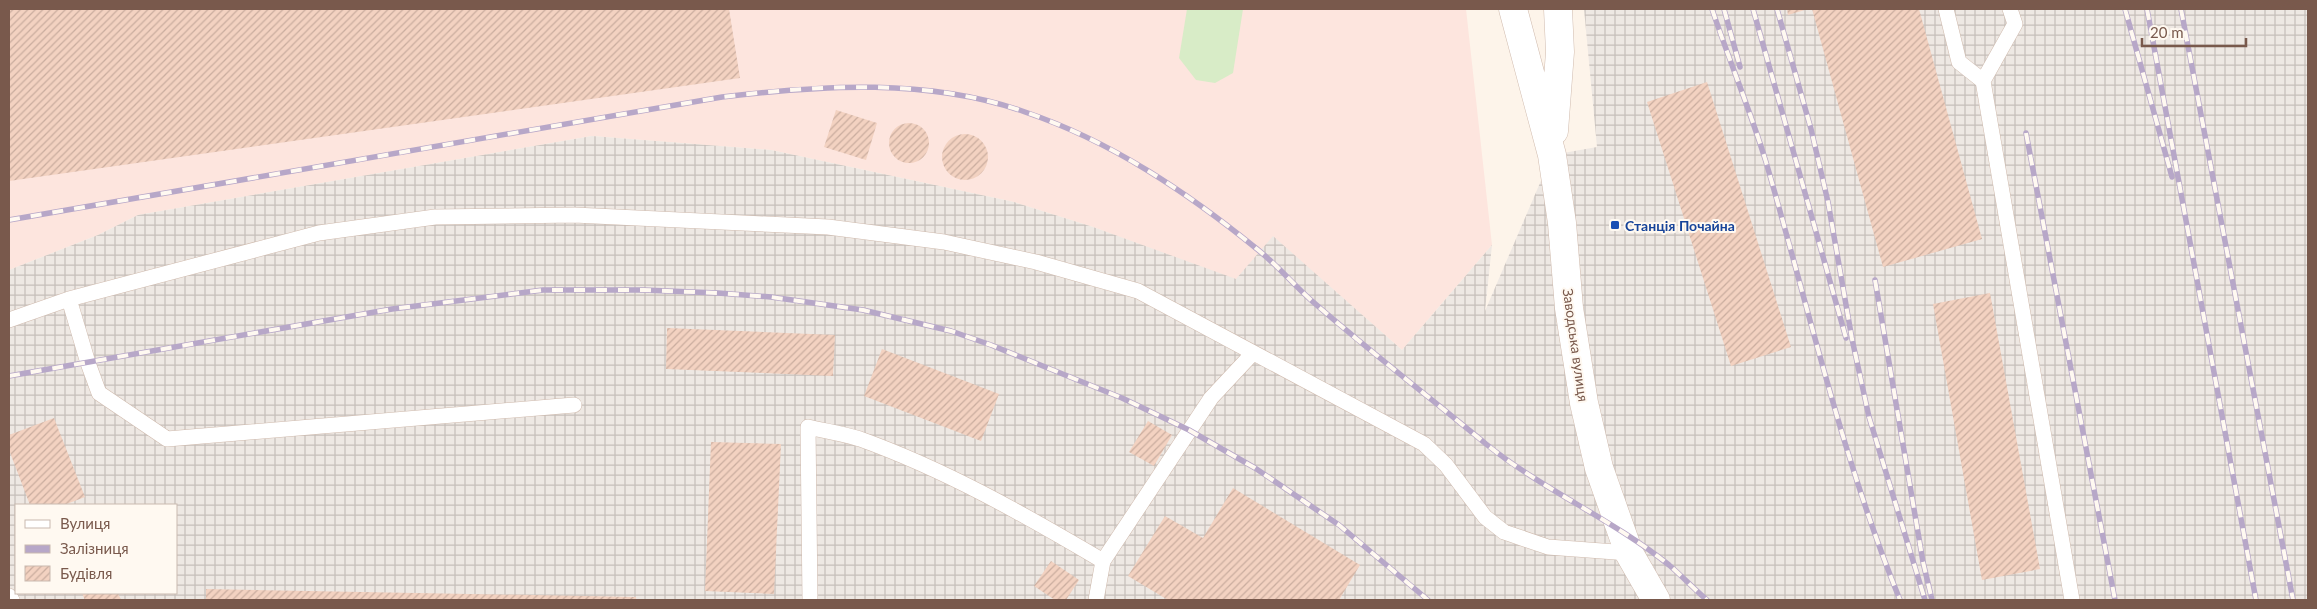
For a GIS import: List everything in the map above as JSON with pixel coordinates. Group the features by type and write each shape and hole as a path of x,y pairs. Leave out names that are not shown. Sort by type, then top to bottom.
{"street":[{"name":"Заводська вулиця","path":"1513,9 1518,20 1552,154 1562,223 1569,308 1584,403 1599,468 1624,542 1656,600"},
{"name":"Заводська вулиця","path":"1552,154 1560,52 1558,9"}],"lane":[{"path":"1946,9 1959,62 1983,81"},
{"path":"2010,9 2014,24 1983,81 2072,600"},
{"path":"9,320 70,298 319,232 435,217 574,215 745,222 828,227 944,242 1036,262 1138,292 1424,444 1446,465 1485,517 1504,532 1548,547 1624,542"},
{"path":"70,298 88,363 99,393 167,438 574,405"},
{"path":"1096,600 1103,561 1211,398 1253,353"},
{"path":"810,600 808,427 858,439 948,475 1047,528 1103,561"},
{"path":"9,596 12,600"}],"shaded area":[{"path":"9,9 1466,9 1492,245 1402,350 1273,237 1236,280 1093,227 1014,202 771,150 592,136 138,215 98,235 9,270"},
{"path":"1584,9 2308,9 2308,600 9,600 9,270 98,235 138,215 592,136 771,150 1014,202 1093,227 1236,279 1273,236 1402,350 1492,245 1485,311 1552,155 1597,147"}],"green space":[{"path":"1187,9 1243,9 1233,73 1215,83 1196,80 1179,58"}],"building":[{"path":"9,9 729,9 740,78 9,181"},
{"path":"1787,9 1808,9 1788,15"},
{"path":"1812,9 1919,9 1982,239 1883,267"},
{"path":"1707,82 1791,347 1731,366 1647,102"},
{"path":"836,110 877,123 866,160 824,147"},
{"path":"913,123 920,126 926,132 929,143 928,151 920,160 913,163 905,163 898,160 890,151 889,139 892,132 901,124"},
{"path":"965,134 978,138 984,144 988,157 984,170 978,176 965,180 952,176 946,170 942,157 946,144 952,138"},
{"path":"1990,293 2040,569 1982,580 1933,304"},
{"path":"667,328 835,335 833,376 666,369"},
{"path":"882,349 999,394 981,441 864,396"},
{"path":"54,418 85,497 67,504 30,504 9,450 9,435"},
{"path":"1148,421 1172,435 1154,466 1129,452"},
{"path":"711,442 781,444 774,594 705,591"},
{"path":"1233,488 1360,565 1339,600 1168,600 1128,576 1165,516 1203,538"},
{"path":"1051,561 1079,580 1066,600 1055,600 1034,586"},
{"path":"206,589 636,597 636,600 206,600"},
{"path":"82,594 118,594 121,600 85,600"}],"railway":[{"path":"1712,9 1766,162 1843,438 1879,546 1900,600"},
{"path":"1724,9 1740,67"},
{"path":"1753,9 1846,338"},
{"path":"1777,9 1811,129 1828,202 1852,339 1869,417 1925,600"},
{"path":"2125,9 2172,177"},
{"path":"2147,9 2256,600"},
{"path":"2181,9 2293,600"},
{"path":"9,220 722,97 798,90 875,87 913,89 989,101 1025,112 1088,138 1147,170 1204,208 1257,249 1333,319 1486,444 1531,476 1647,548 1669,565 1707,600"},
{"path":"2026,133 2115,600"},
{"path":"1875,280 1923,562 1932,600"},
{"path":"9,376 392,309 543,290 643,290 718,293 771,297 863,310 951,331 991,345 1122,398 1189,430 1255,468 1339,525 1428,600"}],"place":[{"name":"Станція Почайна","path":"1615,225"}]}
